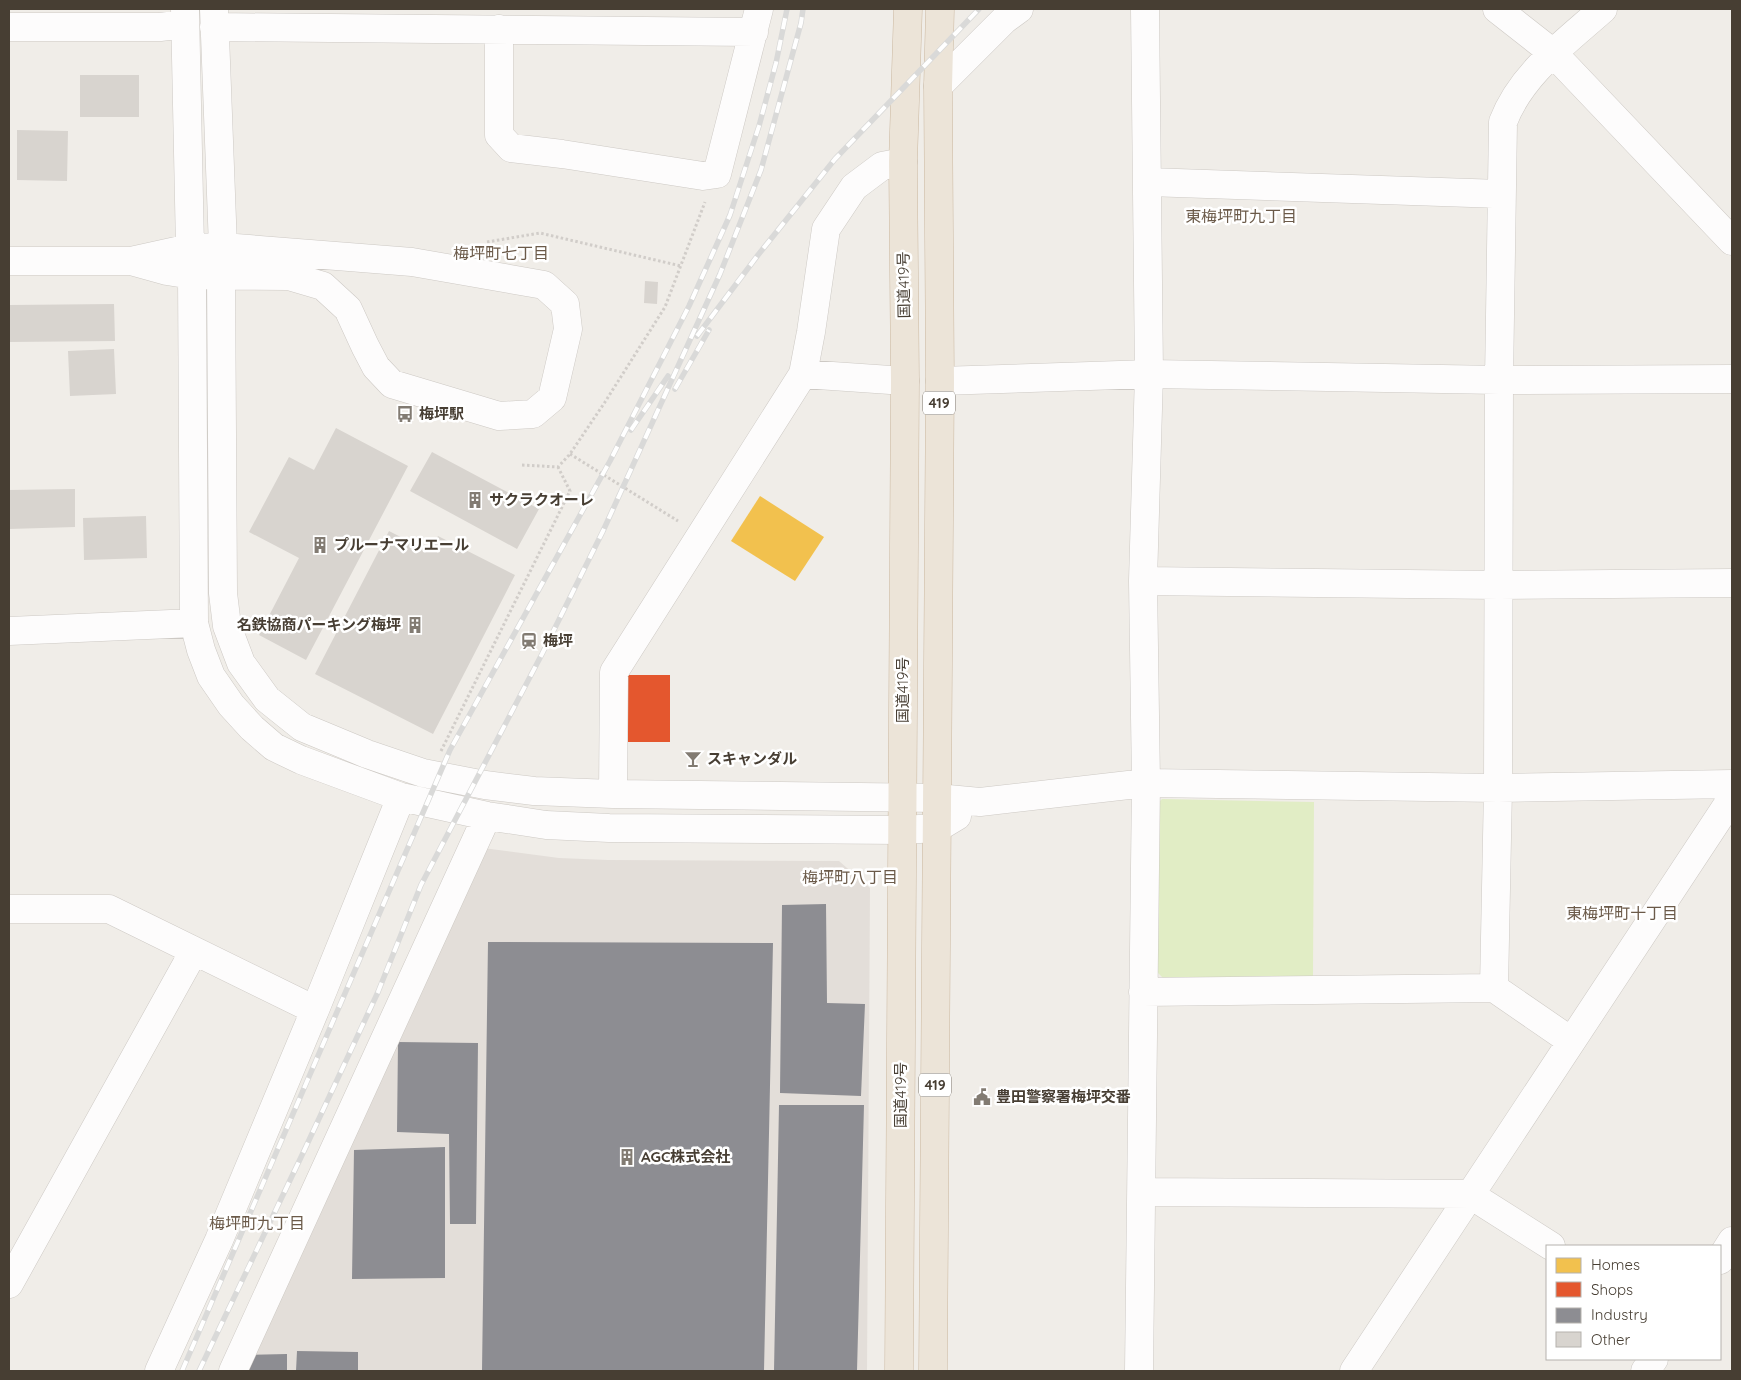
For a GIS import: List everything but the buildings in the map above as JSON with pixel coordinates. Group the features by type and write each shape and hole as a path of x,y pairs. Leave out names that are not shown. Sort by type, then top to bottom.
{"highway":[{"name":"国道419号","path":"899,1371 905,381 903,162 908,9"},
{"name":"419","path":"933,1371 940,381 938,86 941,9"}],"street":[{"path":"938,86 1004,20 1019,9"},
{"path":"1139,1371 1146,783 1143,582 1149,374 1145,9"},
{"path":"1497,9 1553,53 1732,241"},
{"path":"1494,988 1498,788 1499,380 1503,122 1523,84 1553,53 1603,9"},
{"path":"9,27 160,26 185,16 192,275 194,623 201,650 211,676 231,705 252,728 274,747 301,760 401,797 487,816 546,825 609,828 902,830 937,828 980,802"},
{"path":"499,30 499,135 511,148 703,176 717,174 757,20 499,30 214,18 223,247 221,275 223,593 227,626 241,663 267,699 302,727 367,754 423,773 484,785 534,791 613,794 937,798 980,802 1146,783 1498,788 1732,784"},
{"path":"613,794 614,672 803,374 826,228 854,187 882,166 903,162"},
{"path":"1148,182 1502,194"},
{"path":"9,261 131,261 190,248 223,247 412,262 544,285 565,304 568,329 552,398 534,414 499,416 392,384 376,367 348,310 323,286 289,276 192,275 167,271 131,261"},
{"path":"803,374 905,381"},
{"path":"940,381 1149,374 1499,380 1732,379"},
{"path":"1143,582 1499,585 1732,583"},
{"path":"9,631 194,623"},
{"path":"159,1371 219,1240 401,797"},
{"path":"1354,1371 1732,798"},
{"path":"234,1371 487,816"},
{"path":"9,909 109,909 315,1010"},
{"path":"9,1284 194,951"},
{"path":"1143,992 1494,988 1571,1041"},
{"path":"1142,1192 1469,1194 1549,1245"},
{"path":"1721,1258 1732,1241"},
{"path":"1645,1371 1653,1360"}],"path":[{"path":"558,467 570,454 605,402 665,307 704,207 711,175"},
{"path":"487,242 540,233 681,266"},
{"path":"570,454 701,535"},
{"path":"522,464 558,467"},
{"path":"439,756 570,491 558,467"}],"shaded area":[{"path":"483,848 559,858 608,860 839,861 870,888 867,1371 245,1371"}],"green space":[{"path":"1162,799 1314,802 1313,977 1163,978 1153,968 1155,806"}],"railway":[{"path":"182,1371 450,750 610,461 689,306 730,215 759,126 776,63 787,9"},
{"path":"199,1371 378,992 421,885 542,654 603,531 720,274 761,170 801,23 803,9"},
{"path":"697,336 758,255 835,159 979,9"},
{"path":"675,389 709,330"},
{"path":"631,430 668,376"}],"place":[{"name":"梅坪駅","path":"405,414"},
{"name":"サクラクオーレ","path":"475,500"},
{"name":"プルーナマリエール","path":"320,545"},
{"name":"名鉄協商パーキング梅坪","path":"415,625"},
{"name":"梅坪","path":"529,641"},
{"name":"スキャンダル","path":"693,759"},
{"name":"豊田警察署梅坪交番","path":"982,1097"},
{"name":"AGC株式会社","path":"627,1157"}],"district":[{"name":"東梅坪町九丁目","path":"1241,216"},
{"name":"梅坪町七丁目","path":"501,253"},
{"name":"梅坪町八丁目","path":"850,877"},
{"name":"東梅坪町十丁目","path":"1622,913"},
{"name":"梅坪町九丁目","path":"257,1223"}]}
